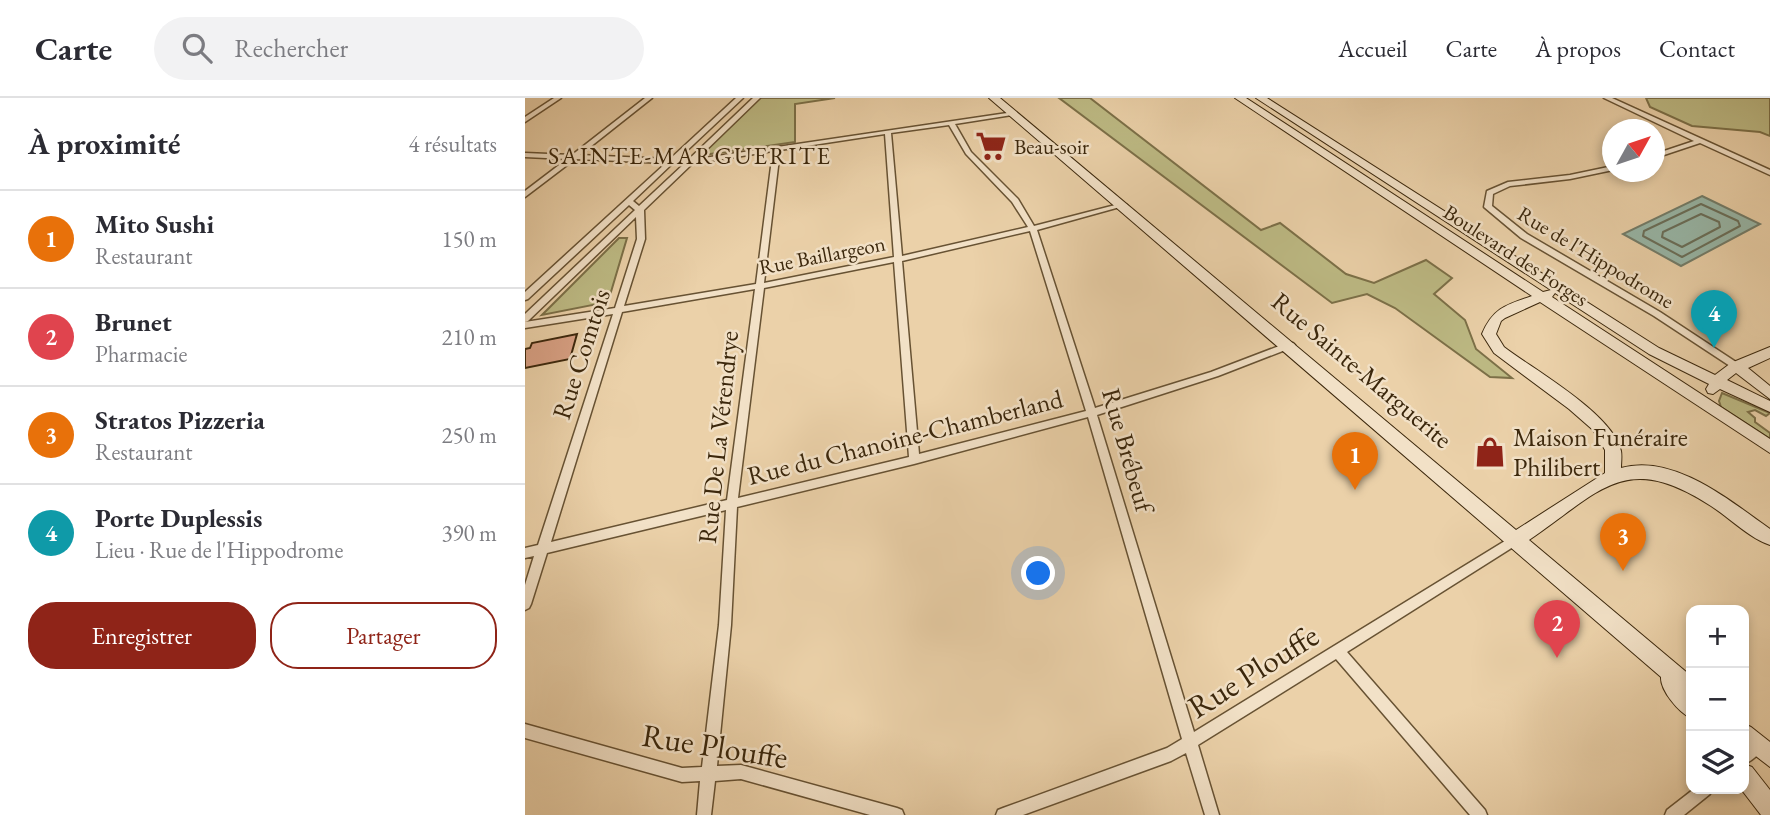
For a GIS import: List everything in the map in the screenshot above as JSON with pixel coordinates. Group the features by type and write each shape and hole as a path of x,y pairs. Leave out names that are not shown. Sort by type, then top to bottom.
{"street":[{"path":"525,120 558,98"},
{"path":"525,195 649,98"},
{"path":"525,297 740,98"},
{"path":"525,319 757,98"},
{"name":"Rue Sainte-Marguerite","path":"994,98 1290,345 1686,685"},
{"name":"Boulevard des Forges","path":"1240,98 1770,447"},
{"name":"Boulevard des Forges","path":"1261,98 1665,358 1770,407"},
{"path":"1607,98 1770,173"},
{"path":"525,155 690,162 1012,113"},
{"name":"Rue Brébeuf","path":"951,122 968,153 1015,201 1033,230 1093,414 1212,815"},
{"path":"888,132 913,460"},
{"path":"1307,142 1322,137"},
{"path":"1665,152 1700,141"},
{"name":"Rue De La Vérendrye","path":"704,815 725,625 733,504 777,149"},
{"name":"Rue de l'Hippodrome","path":"1602,170 1502,185 1490,192 1488,206 1524,236 1657,314 1736,366"},
{"path":"629,201 640,210"},
{"name":"Rue Baillargeon","path":"525,325 896,259 1033,230 1123,205"},
{"name":"Rue Comtois","path":"525,604 641,239 640,210"},
{"path":"1558,290 1495,318 1490,328 1492,342 1509,359 1604,430 1615,451 1613,476"},
{"name":"Rue du Chanoine-Chamberland","path":"525,553 1093,414 1216,376 1290,345"},
{"path":"1706,404 1721,375 1770,352"},
{"path":"1736,366 1770,394"},
{"path":"1517,539 1613,476 1648,473 1681,481 1770,538"},
{"name":"Rue Plouffe","path":"1003,815 1167,756 1517,539"},
{"path":"1647,650 1686,701"},
{"path":"1338,651 1479,815"},
{"name":"Rue Plouffe","path":"525,731 677,774 741,772 897,815"},
{"path":"1749,781 1770,808"},
{"path":"1672,815 1699,794"}],"shaded area":[{"path":"758,98 835,98 795,104 795,142 696,156"},
{"path":"1059,98 1090,98 1261,230 1280,223 1346,274 1374,283 1426,260 1452,278 1434,294 1465,320 1476,349 1512,378 1490,377 1395,308 1367,294 1332,303"},
{"path":"1646,98 1770,98 1770,136 1760,132 1692,126 1650,107"},
{"path":"619,238 627,238 608,302 542,315"},
{"path":"1722,393 1770,413 1766,416 1755,410 1748,412 1755,418 1755,422 1770,433 1770,439 1721,407 1719,401"}],"water":[{"path":"1702,196 1760,224 1681,266 1623,234"}],"building":[{"path":"577,334 570,359 525,368 525,349 530,348 532,343"}],"place":[{"name":"Beau-soir","path":"991,146"},
{"name":"Porte Duplessis","path":"1714,348"},
{"name":"Maison Funéraire Philibert","path":"1490,452"},
{"name":"Mito Sushi","path":"1355,490"},
{"name":"Stratos Pizzeria","path":"1623,571"},
{"name":"Brunet","path":"1557,658"}],"district":[{"name":"SAINTE-MARGUERITE","path":"690,155"}]}
